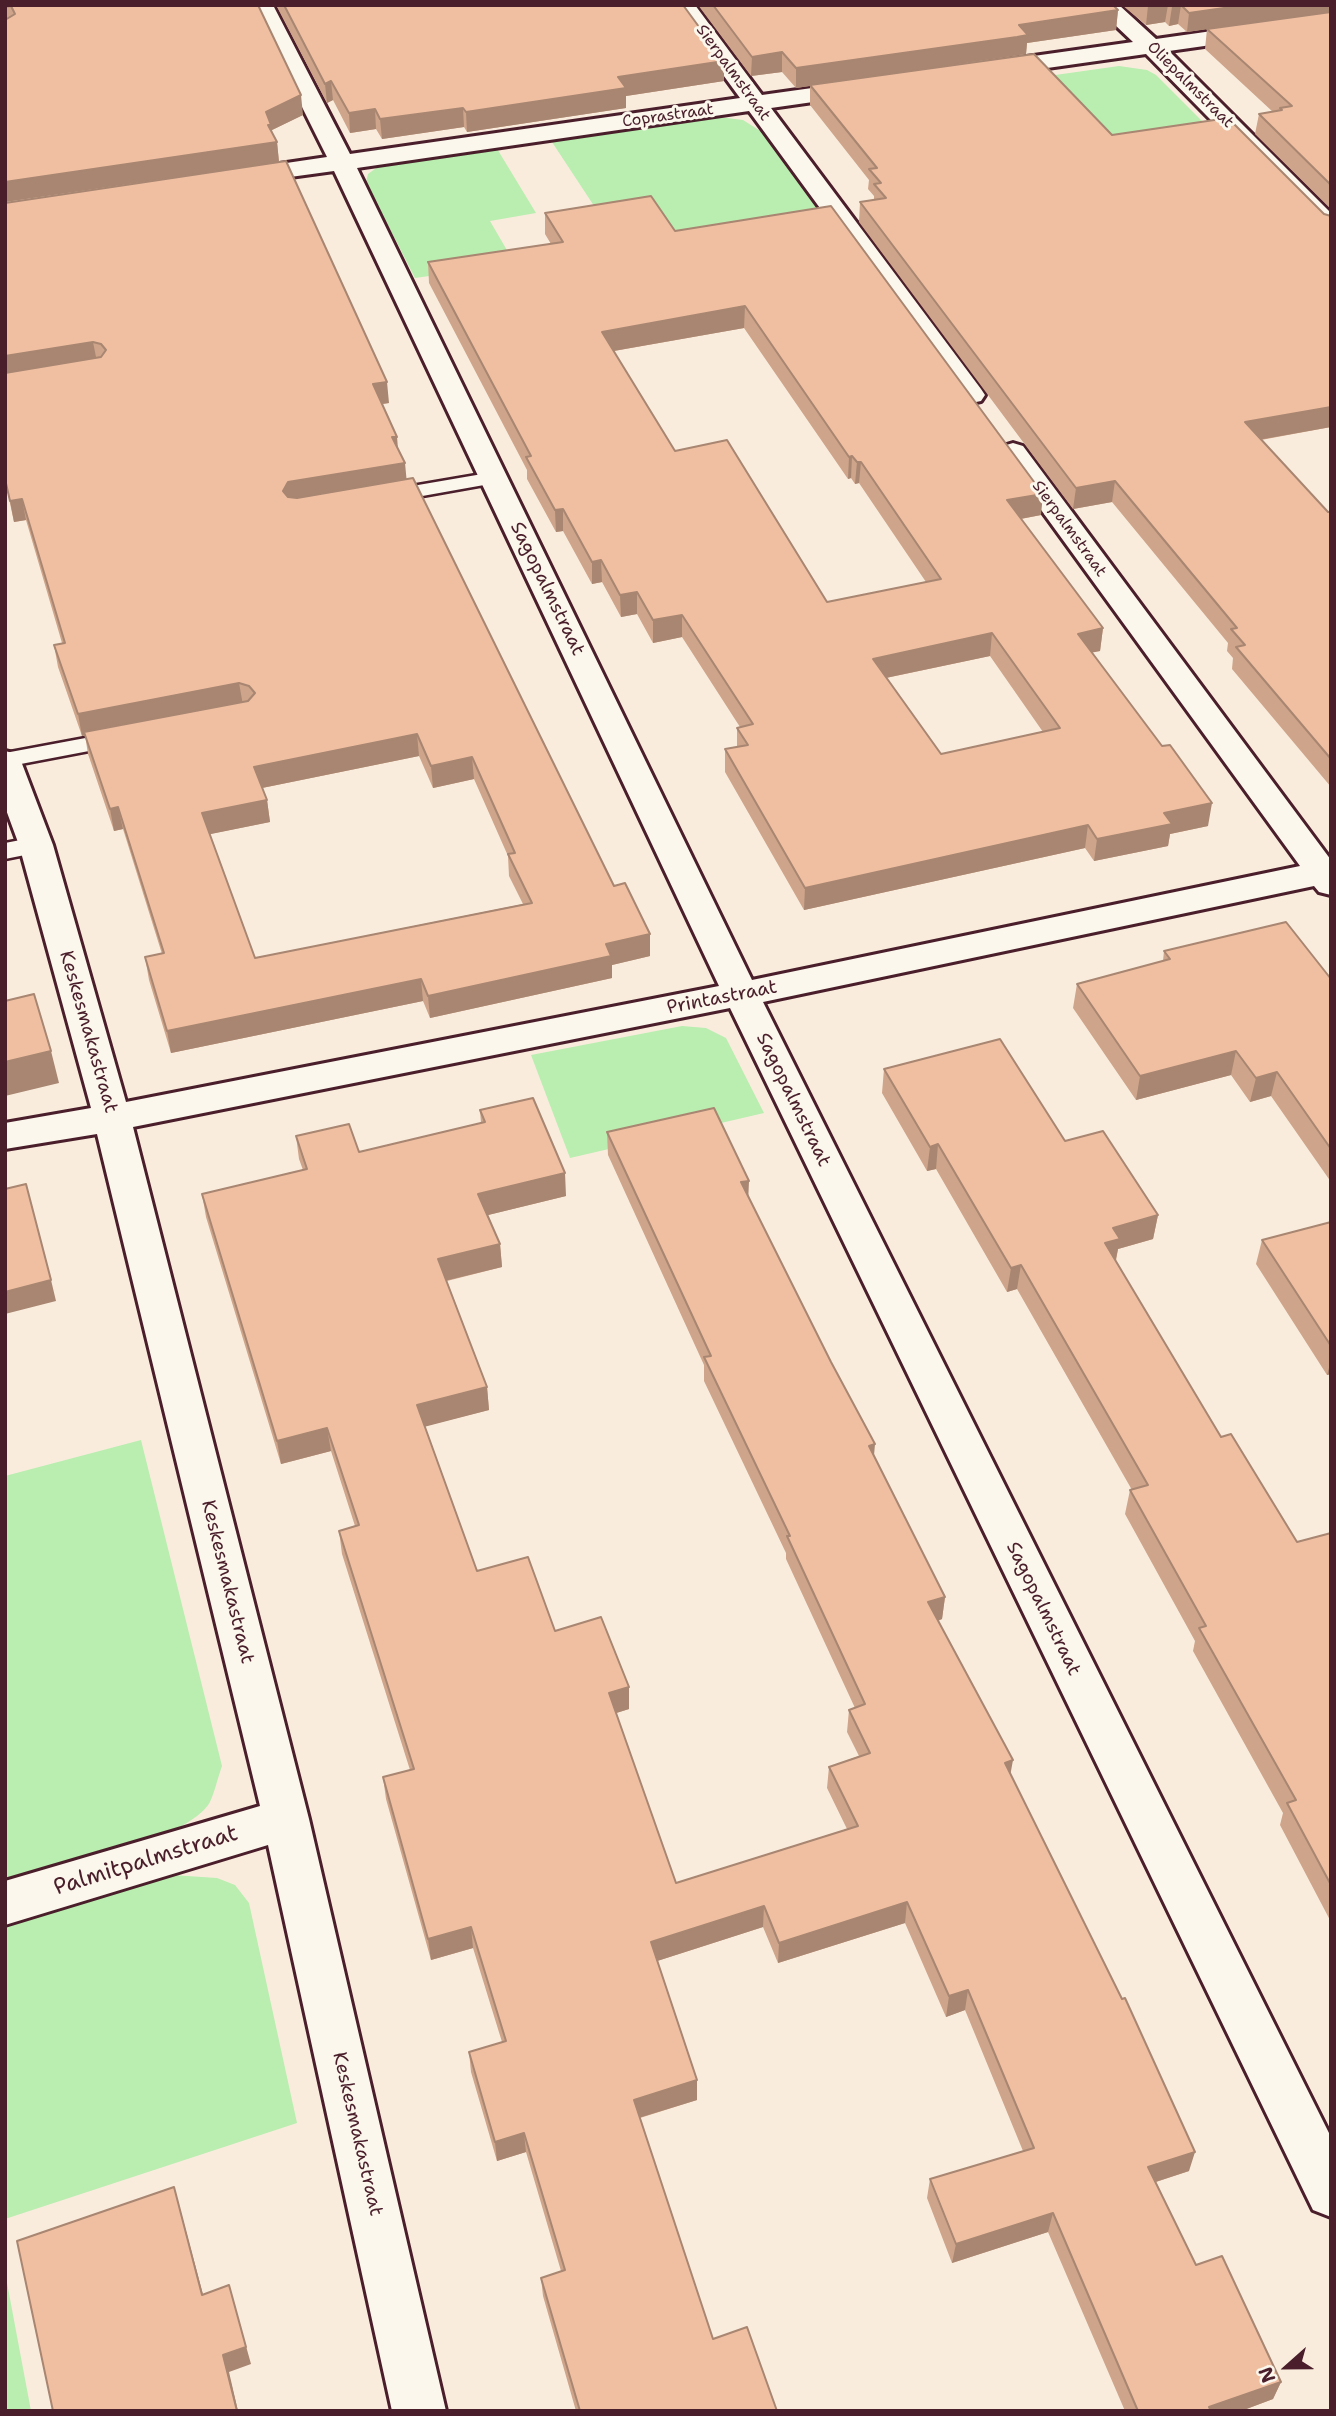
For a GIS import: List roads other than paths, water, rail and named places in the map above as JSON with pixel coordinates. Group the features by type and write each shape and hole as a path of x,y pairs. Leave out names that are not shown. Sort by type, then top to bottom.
{"street":[{"name":"Sagopalmstraat","path":"262,5 342,162 741,995 1331,2192"},
{"name":"Sierpalmstraat","path":"683,5 1328,876"},
{"name":"Oliepalmstraat","path":"1105,5 1151,46 1331,228"},
{"path":"974,72 1331,21"},
{"name":"Coprastraat","path":"221,180 879,86"},
{"name":"Keskesmakastraat","path":"5,761 20,848 112,1118 286,1819 419,2411"},
{"name":"Printastraat","path":"5,1136 112,1118 741,995 1328,876"},
{"name":"Palmitpalmstraat","path":"5,1903 286,1819"}],"lane":[{"path":"364,500 494,478"},
{"path":"5,761 151,732"}]}
